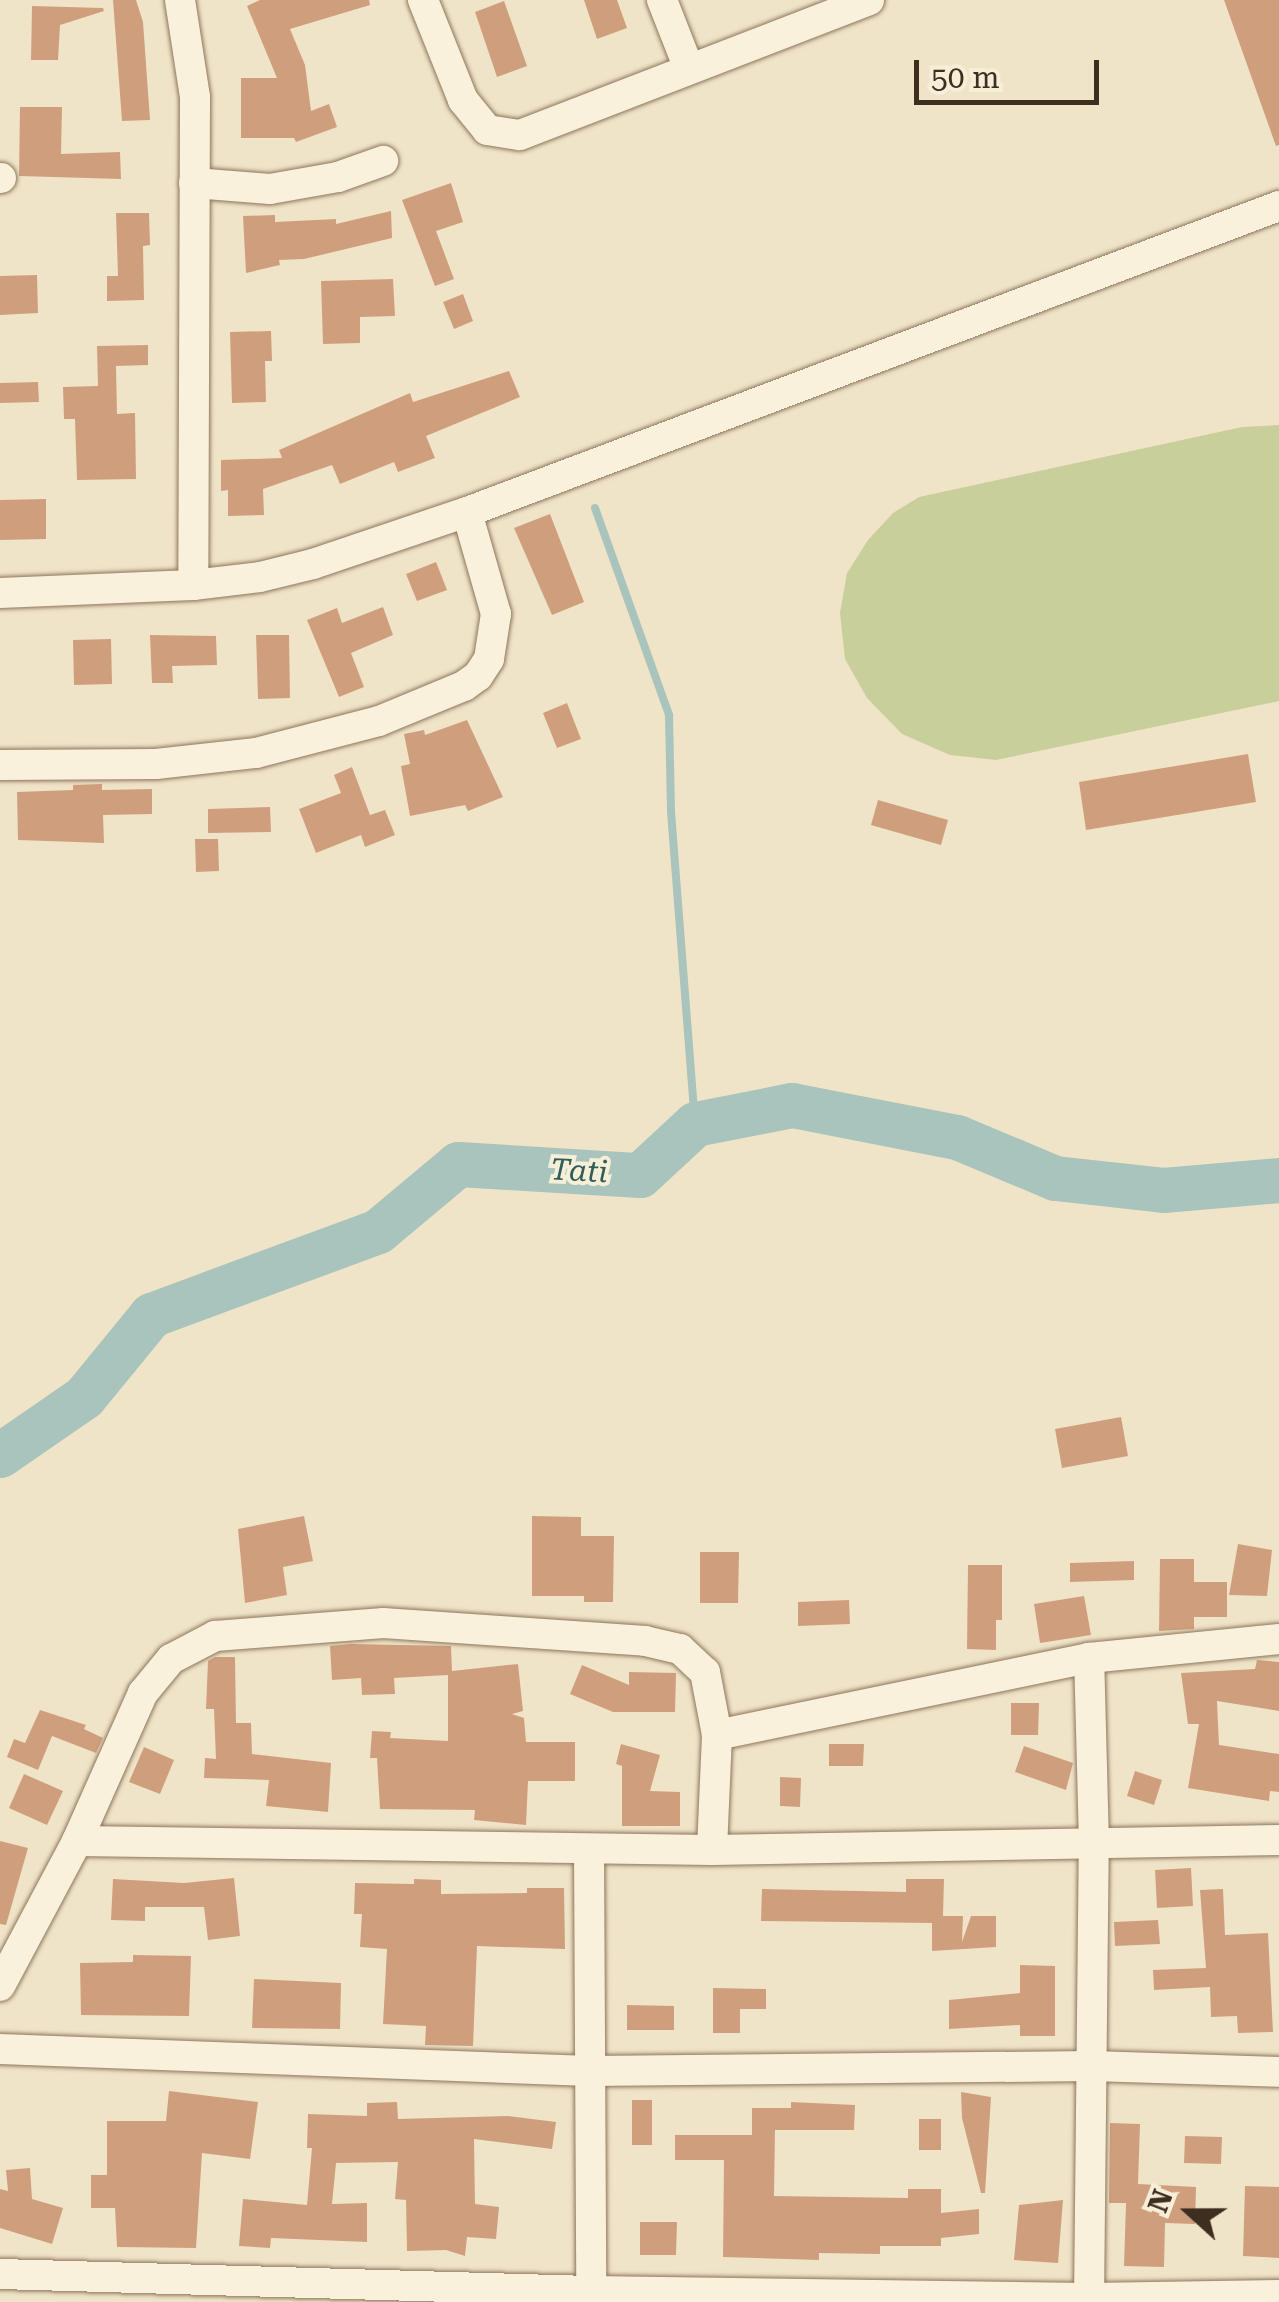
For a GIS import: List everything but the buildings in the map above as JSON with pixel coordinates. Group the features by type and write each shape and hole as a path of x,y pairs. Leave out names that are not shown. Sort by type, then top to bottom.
{"street":[{"path":"180,0 195,97 193,585"},
{"path":"424,0 463,100 487,130 520,135 869,0"},
{"path":"662,0 689,70"},
{"path":"194,183 270,189 338,177 384,161"},
{"path":"0,592 193,585 260,577 313,564 468,512 1279,206"},
{"path":"0,765 156,764 256,753 379,720 464,686 489,659 496,614 468,512"},
{"path":"0,1986 77,1841 131,1716 156,1675 170,1659 192,1646 244,1630 383,1624 665,1644 680,1649 705,1672 717,1735 712,1850"},
{"path":"717,1735 1089,1658 1279,1638"},
{"path":"1089,1658 1094,1844 1089,2300"},
{"path":"77,1841 712,1850 1279,1840"},
{"path":"589,1850 591,2296"},
{"path":"0,2050 590,2072 1092,2066 1279,2072"},
{"path":"0,2274 96,2290 1089,2300 1279,2295"}],"green space":[{"path":"1279,425 1279,701 996,760 950,755 902,734 867,698 845,659 840,613 847,573 868,540 893,513 919,497 1242,427"}],"waterway":[{"path":"595,508 669,715 671,812 695,1124"},
{"name":"Tati","path":"0,1455 84,1397 151,1315 378,1231 458,1164 640,1175 695,1124 792,1105 957,1137 1055,1178 1163,1190 1279,1180"}]}
